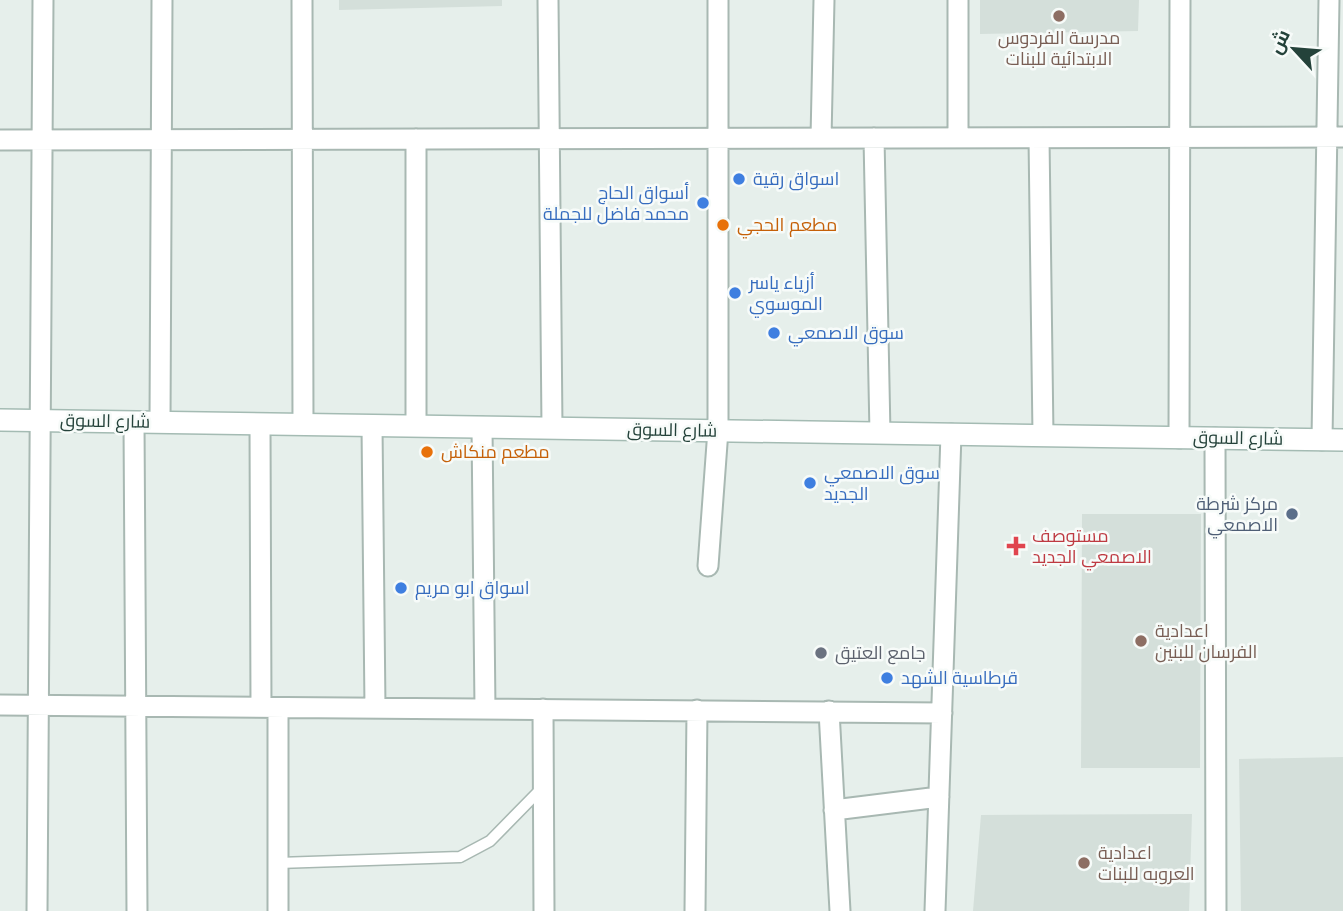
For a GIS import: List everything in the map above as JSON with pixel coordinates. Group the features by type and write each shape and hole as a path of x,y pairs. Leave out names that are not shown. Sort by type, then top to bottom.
{"street":[{"path":"37,911 43,0"},
{"path":"160,422 162,0"},
{"path":"302,0 303,424"},
{"path":"548,0 552,428"},
{"path":"708,566 718,430 718,0"},
{"path":"821,138 824,0"},
{"path":"958,0 958,138"},
{"path":"1179,438 1180,0"},
{"path":"1329,0 1335,137 1332,440"},
{"path":"0,140 1335,137"},
{"path":"874,138 880,433"},
{"path":"1039,138 1043,435"},
{"path":"416,139 416,426"},
{"name":"شارع السوق","path":"0,420 1332,440"},
{"path":"134,422 136,911"},
{"path":"260,424 278,911"},
{"path":"372,426 375,708"},
{"path":"482,427 485,709"},
{"path":"935,911 951,434"},
{"path":"1215,438 1216,911"},
{"path":"0,705 942,713"},
{"path":"543,709 544,911"},
{"path":"695,911 697,710"},
{"path":"829,712 840,911"},
{"path":"834,810 939,797"}],"lane":[{"path":"278,863 460,857 490,841 544,787"}],"shaded area":[{"path":"339,0 502,0 502,6 339,10"},
{"name":"مدرسة الفردوس الابتدائية للبنات","path":"980,0 1139,0 1138,31 980,34"},
{"name":"اعدادية الفرسان للبنين","path":"1082,514 1201,514 1200,768 1081,768"},
{"path":"1343,757 1343,911 1241,911 1239,759"},
{"name":"اعدادية العروبه للبنات","path":"1192,814 1189,911 973,911 981,815"}],"place":[{"name":"مدرسة الفردوس الابتدائية للبنات","path":"1059,16"},
{"name":"اسواق رقية","path":"739,179"},
{"name":"أسواق الحاج محمد فاضل للجملة","path":"703,203"},
{"name":"مطعم الحجي","path":"723,225"},
{"name":"أزياء ياسر الموسوي","path":"735,293"},
{"name":"سوق الاصمعي","path":"774,333"},
{"name":"مطعم منكاش","path":"427,452"},
{"name":"سوق الاصمعي الجديد","path":"810,483"},
{"name":"مركز شرطة الاصمعي","path":"1292,514"},
{"name":"مستوصف الاصمعي الجديد","path":"1016,546"},
{"name":"اسواق ابو مريم","path":"401,588"},
{"name":"اعدادية الفرسان للبنين","path":"1141,641"},
{"name":"جامع العتيق","path":"821,653"},
{"name":"قرطاسية الشهد","path":"887,678"},
{"name":"اعدادية العروبه للبنات","path":"1084,863"}]}
